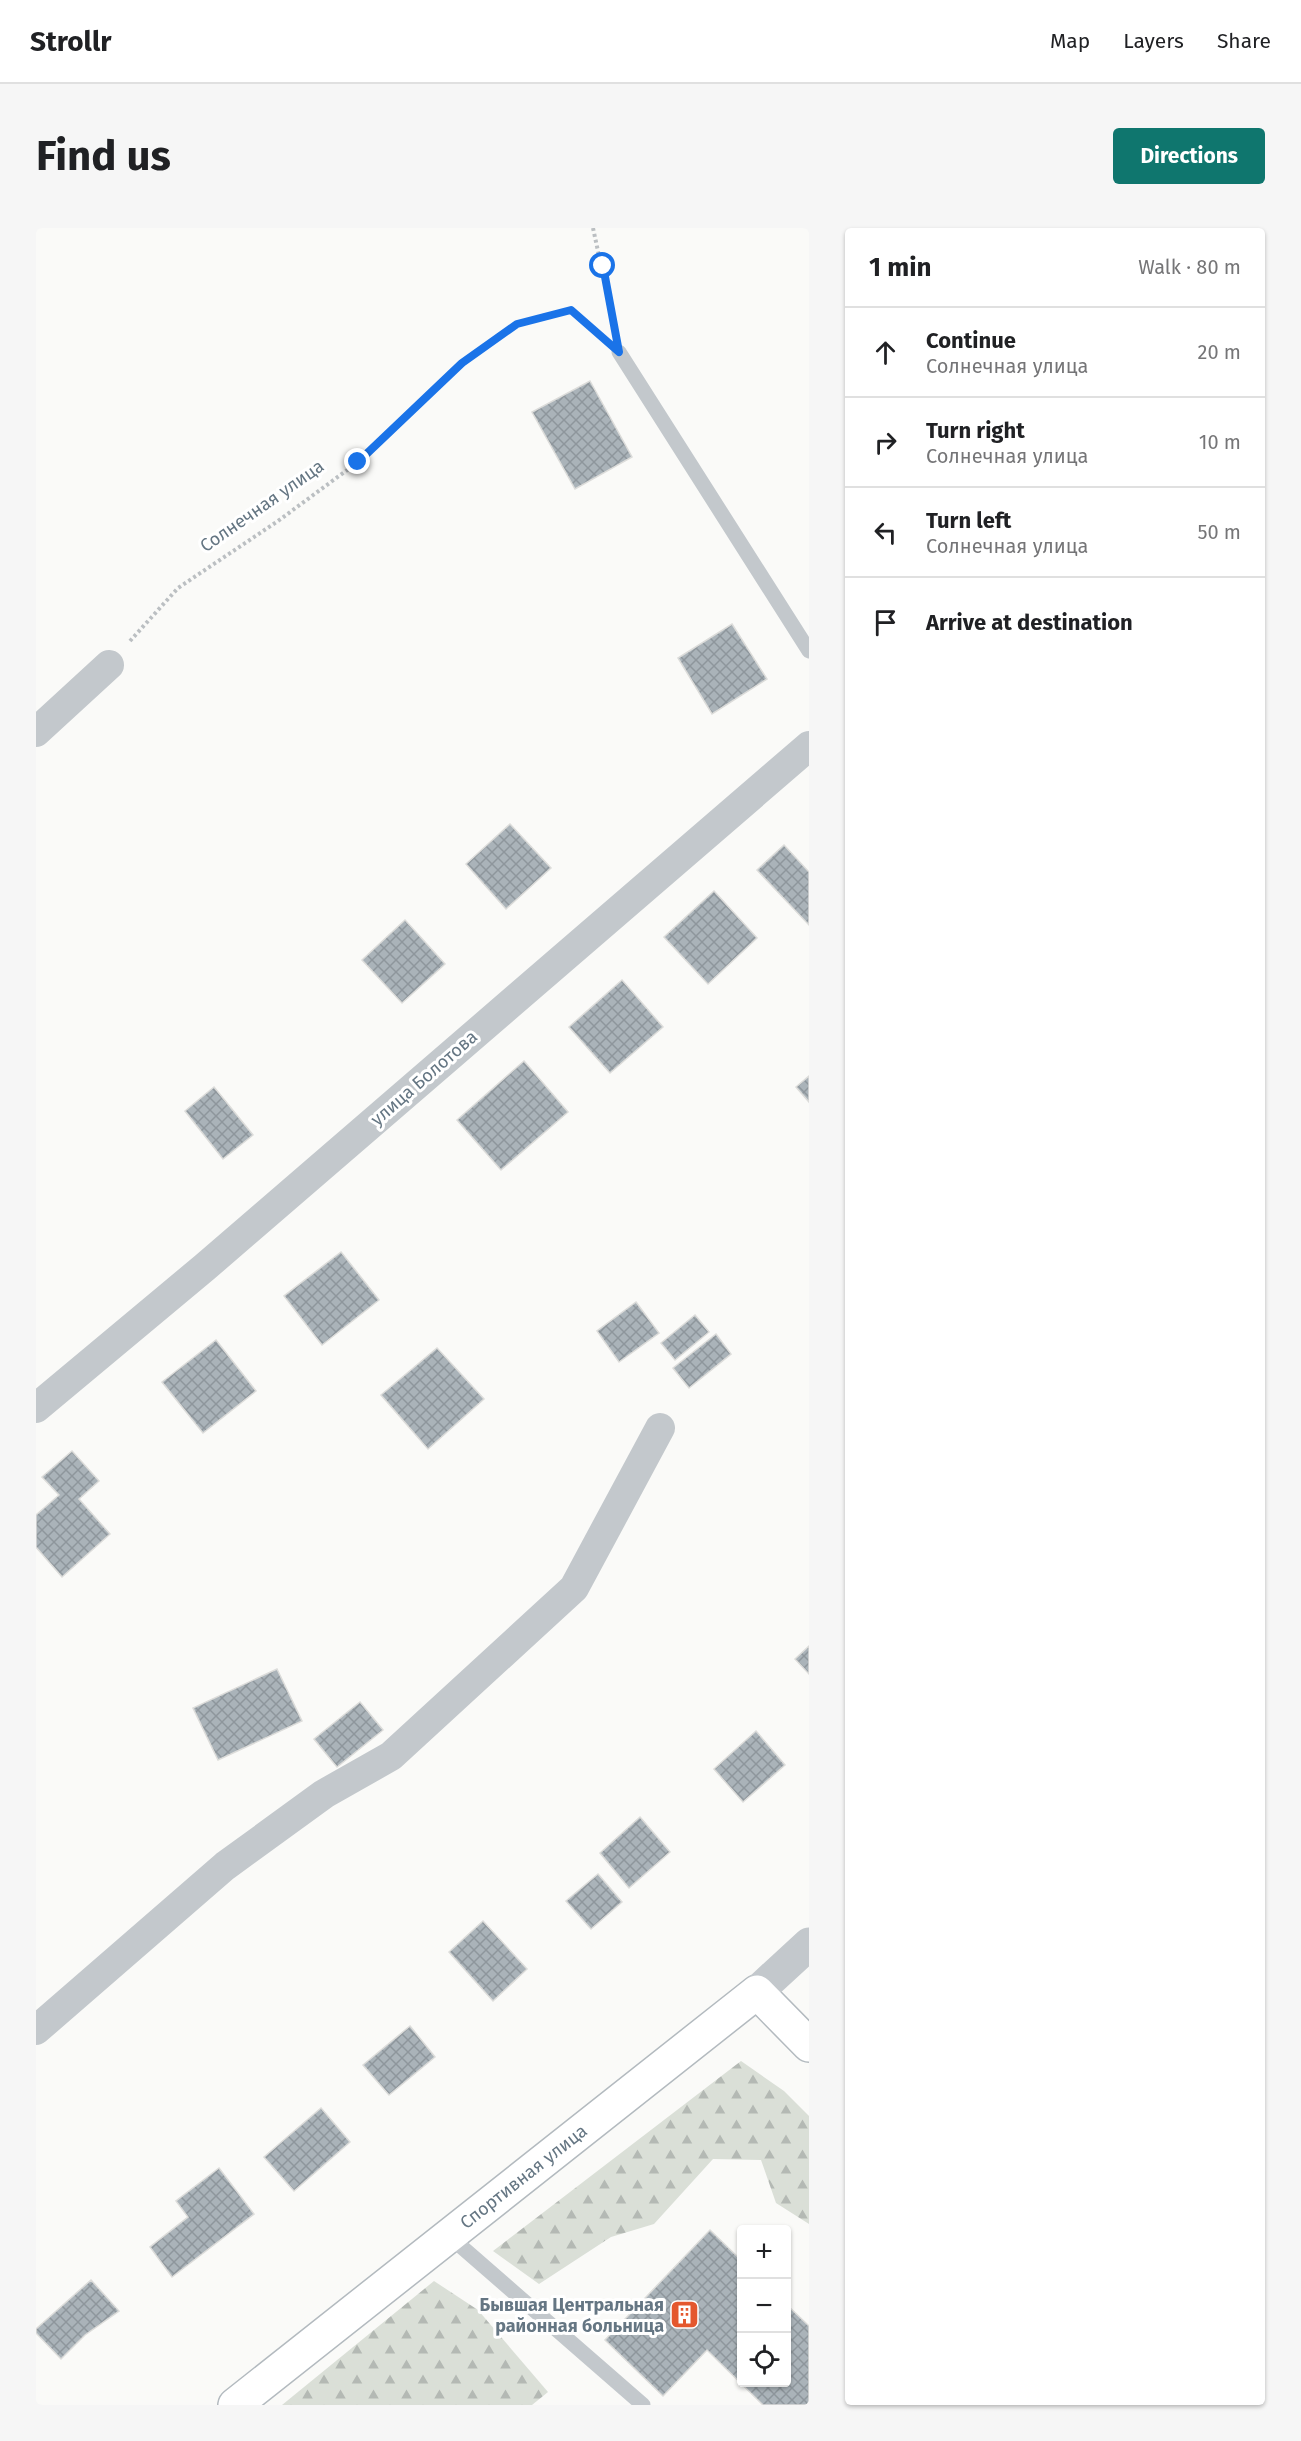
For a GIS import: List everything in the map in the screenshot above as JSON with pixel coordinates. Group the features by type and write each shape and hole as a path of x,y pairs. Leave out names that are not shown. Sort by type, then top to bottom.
{"main road":[{"path":"757,1992 809,2045"},
{"name":"Спортивная улица","path":"235,2405 757,1992"}],"street":[{"path":"36,732 109,665"},
{"name":"улица Болотова","path":"36,1408 205,1267 809,746"},
{"path":"36,2030 225,1866 324,1794 391,1756 574,1588 660,1428"},
{"name":"Спортивная улица","path":"757,1992 809,1944"}],"lane":[{"path":"619,352 809,651"},
{"path":"448,2235 643,2405"}],"path":[{"path":"593,228 619,352"},
{"name":"Солнечная улица","path":"109,665 178,588 278,521 358,462 462,363 517,324 571,310 619,352"}],"green space":[{"path":"741,2061 784,2091 809,2116 809,2224 776,2203 761,2160 713,2159 654,2224 611,2237 539,2284 493,2251"},
{"path":"434,2281 478,2310 548,2392 532,2405 282,2405"}],"building":[{"path":"590,381 632,457 575,489 532,412"},
{"path":"732,624 767,679 712,714 678,658"},
{"path":"510,824 551,868 506,909 466,864"},
{"path":"784,845 809,872 809,925 757,870"},
{"path":"714,891 757,938 708,984 664,937"},
{"path":"405,920 445,964 402,1003 362,960"},
{"path":"622,980 663,1027 610,1073 569,1027"},
{"path":"524,1061 568,1112 501,1170 457,1120"},
{"path":"809,1076 809,1102 796,1087"},
{"path":"214,1087 253,1135 223,1159 185,1111"},
{"path":"341,1252 379,1300 322,1345 284,1296"},
{"path":"636,1302 659,1333 619,1362 597,1331"},
{"path":"695,1315 709,1332 675,1360 661,1343"},
{"path":"716,1334 731,1354 689,1388 673,1368"},
{"path":"216,1340 256,1391 203,1433 162,1382"},
{"path":"437,1348 484,1399 428,1449 381,1395"},
{"path":"72,1451 99,1481 79,1499 110,1534 62,1577 36,1547 36,1515 59,1495 42,1477"},
{"path":"809,1646 809,1674 795,1659"},
{"path":"277,1669 302,1721 218,1760 193,1708"},
{"path":"360,1702 383,1730 337,1767 314,1739"},
{"path":"756,1731 785,1765 743,1802 714,1769"},
{"path":"640,1817 670,1852 629,1888 600,1853"},
{"path":"598,1874 622,1902 591,1929 566,1901"},
{"path":"483,1921 527,1969 493,2001 449,1952"},
{"path":"410,2026 435,2057 389,2095 363,2065"},
{"path":"321,2108 350,2142 294,2191 264,2157"},
{"path":"219,2168 254,2214 172,2277 150,2247 188,2217 176,2201"},
{"name":"Бывшая Центральная районная больница","path":"710,2230 737,2256 737,2379 707,2350 663,2396 605,2340"},
{"path":"91,2280 119,2311 85,2335 61,2359 36,2333 36,2329"},
{"name":"Бывшая Центральная районная больница","path":"791,2309 809,2326 809,2405 763,2405 745,2387 791,2387"}],"place":[{"name":"Бывшая Центральная районная больница","path":"685,2315"}],"route":[{"path":"358,462 462,363 517,324 571,310 619,352 603,266"}]}
